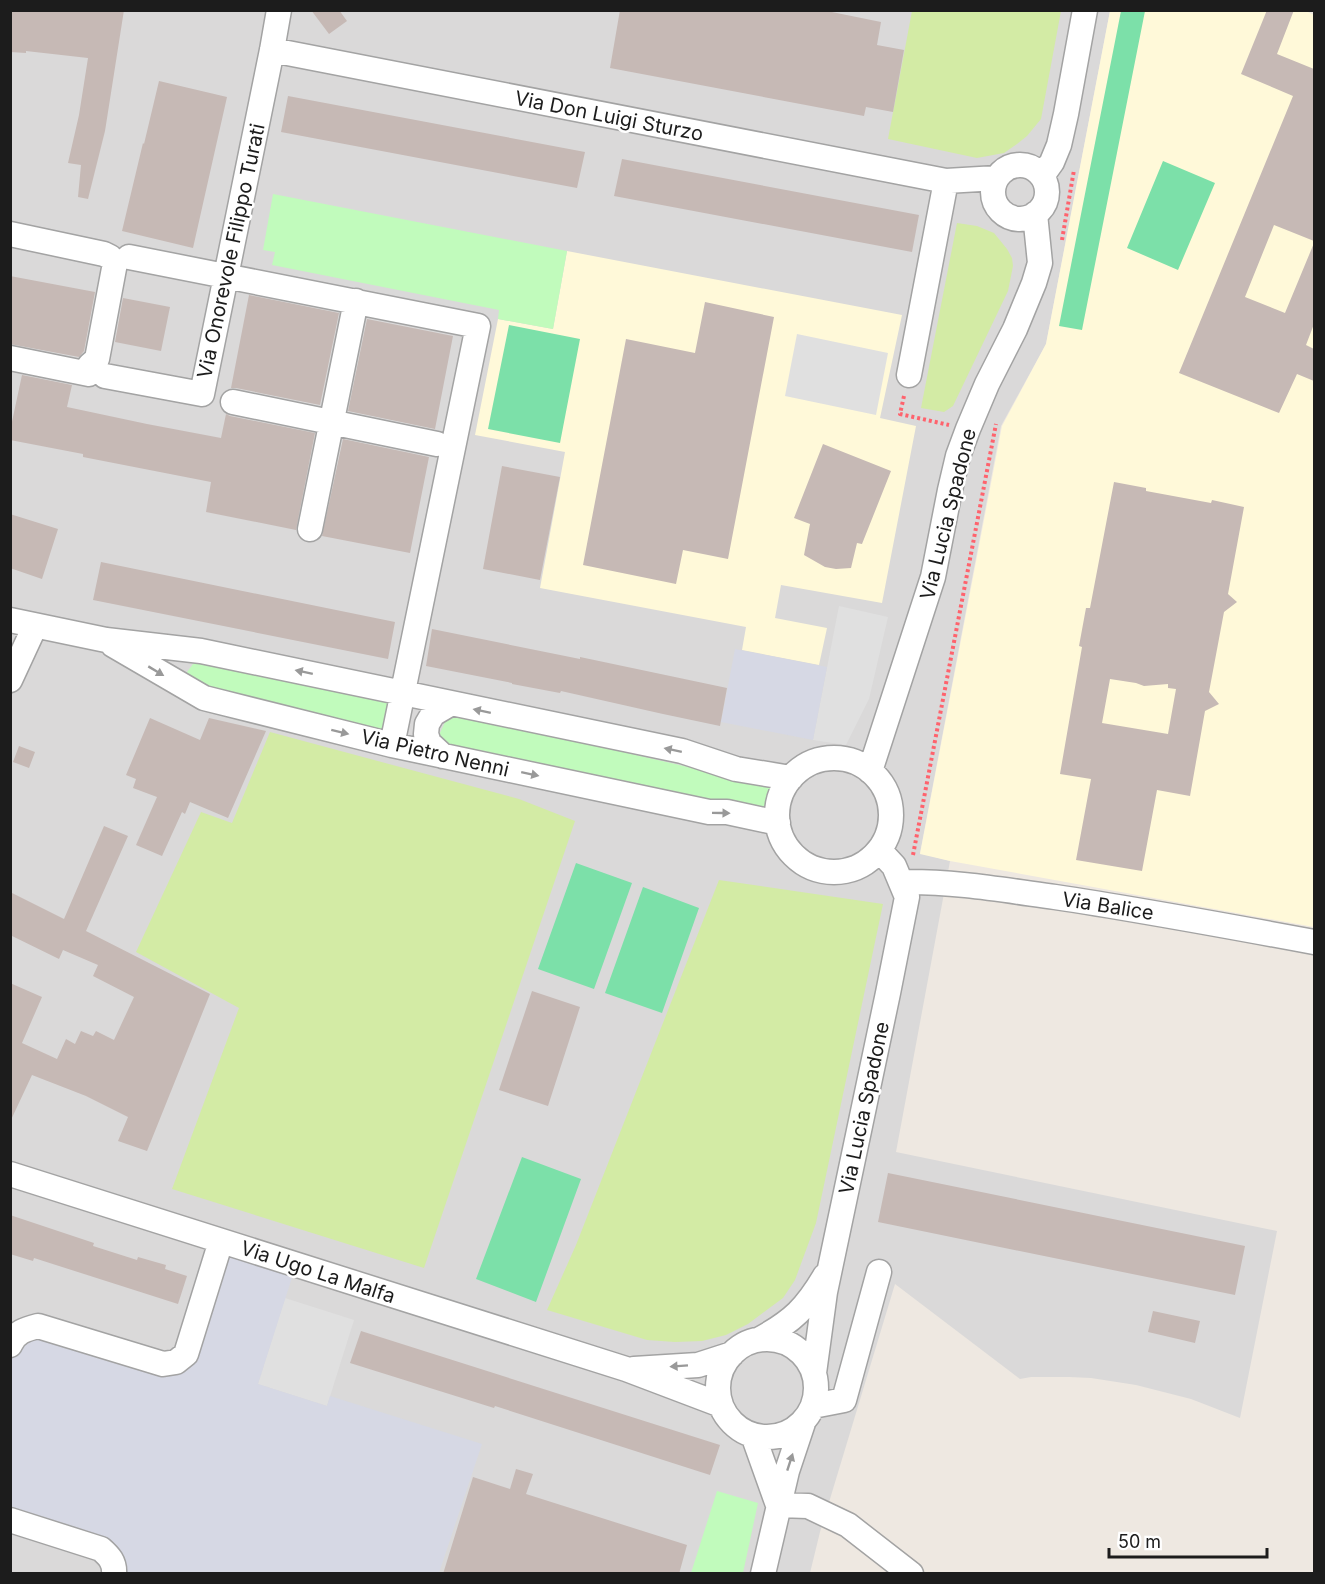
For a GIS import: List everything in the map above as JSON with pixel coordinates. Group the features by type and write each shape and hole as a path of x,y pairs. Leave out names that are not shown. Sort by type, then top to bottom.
{"street":[{"name":"Via Onorevole Filippo Turati","path":"10,358 219,398 225,275 279,10"},
{"path":"1042,177 1059,145 1085,10"},
{"name":"Via Don Luigi Sturzo","path":"272,51 946,181"},
{"path":"1040,263 1026,238 994,196 994,187 1007,172 1035,153 1048,140 1066,114"},
{"path":"1028,167 1042,177 1047,193 1041,209 1022,219 946,181 1028,167"},
{"path":"909,375 946,181"},
{"path":"1035,214 1040,263"},
{"path":"10,234 104,254 115,262 97,358 90,365 97,375"},
{"path":"129,257 478,326 392,745"},
{"name":"Via Lucia Spadone","path":"870,771 933,577 958,456 987,384 1028,300 1040,263"},
{"path":"310,529 356,301"},
{"path":"219,398 437,444"},
{"name":"Via Pietro Nenni","path":"10,620 106,640 201,651 682,752 736,769 791,778"},
{"path":"10,680 35,626"},
{"name":"Via Pietro Nenni","path":"106,640 204,698 442,756 709,812 727,812 778,823"},
{"path":"442,756 429,743 426,734 427,724 433,714 450,704"},
{"path":"831,758 856,762 870,771 884,787 891,811 887,836 873,856 863,864 851,869 825,871 802,861 792,853 780,831 778,805 782,793 796,772 819,760 831,758"},
{"name":"Via Lucia Spadone","path":"814,1373 825,1292 907,897 894,866 880,852"},
{"name":"Via Balice","path":"901,882 1018,892 1314,942"},
{"name":"Via Ugo La Malfa","path":"10,1174 626,1370 721,1405"},
{"path":"10,1345 13,1338 23,1330 38,1326 163,1364 176,1362 186,1354 221,1241"},
{"path":"831,1266 812,1298 797,1315 775,1331 745,1344 732,1354 720,1372 718,1394 721,1405 733,1424 743,1431 767,1437 781,1436 793,1430 808,1413 844,1400 879,1272"},
{"path":"760,1339 783,1341 802,1353 814,1373 816,1389 787,1471 763,1574"},
{"path":"626,1370 698,1365 732,1354"},
{"path":"753,1435 778,1505"},
{"path":"778,1505 808,1506 848,1525 911,1574"},
{"path":"10,1520 101,1549 111,1559 114,1574"}],"path":[{"path":"1060,250 1076,159"},
{"path":"909,375 900,414 968,429"},
{"path":"912,858 998,416"}],"shaded area":[{"path":"1304,10 1314,15 1314,927 920,854 1002,426 1046,344 1110,11"},
{"path":"11,11 1110,11 1046,344 1001,426 920,853 950,861 896,1152 1277,1231 1240,1418 1191,1399 1136,1385 1091,1378 1031,1377 1020,1379 895,1284 820,1532 810,1573 11,1574"},
{"path":"567,251 902,315 880,418 916,426 882,603 781,585 775,618 827,628 819,665 742,650 746,627 540,588 565,452 475,435 498,319 553,329"},
{"path":"797,334 888,353 876,415 785,396"},
{"path":"839,606 888,617 869,699 846,745 813,740"},
{"path":"735,649 827,667 813,740 721,722"},
{"path":"221,1241 296,1265 258,1384 327,1406 330,1396 482,1444 439,1573 114,1573 111,1559 11,1520 10,1345 23,1330 176,1362"},
{"path":"285,1298 354,1320 327,1406 258,1384"}],"green space":[{"path":"912,11 1061,11 1041,119 1027,136 1004,153 977,158 888,139"},
{"path":"1121,11 1145,11 1082,330 1059,326"},
{"path":"1163,161 1215,183 1178,270 1127,248"},
{"path":"273,194 567,251 553,329 498,319 499,310 272,265 275,252 263,250"},
{"path":"957,223 977,226 994,233 1007,249 1013,266 1008,291 953,406 944,412 921,408"},
{"path":"509,325 580,339 560,443 488,429"},
{"path":"206,661 391,700 382,732 200,686 190,681 187,672 193,664"},
{"path":"457,715 775,787 764,811 444,749 439,735 445,722"},
{"path":"270,732 519,799 575,821 424,1268 172,1189 239,1008 136,952 201,812 232,823"},
{"path":"576,863 632,883 594,989 538,969"},
{"path":"719,880 883,904 816,1223 795,1280 783,1298 748,1324 726,1335 702,1341 647,1340 547,1310 576,1245"},
{"path":"643,887 699,908 662,1013 605,993"},
{"path":"522,1157 581,1179 536,1302 476,1279"},
{"path":"717,1491 758,1503 743,1573 691,1573"}],"building":[{"path":"10,10 124,10 105,131 88,199 78,197 81,165 68,163 79,115 88,58 26,51 26,53 10,52"},
{"path":"311,10 339,10 347,21 329,34"},
{"path":"620,10 822,10 881,22 877,45 904,50 893,112 866,107 864,116 610,68"},
{"path":"1267,10 1294,10 1277,54 1314,69 1314,241 1274,225 1245,297 1285,313 1314,243 1314,324 1306,345 1314,349 1314,381 1297,374 1279,413 1179,373 1293,96 1241,74"},
{"path":"159,81 227,97 193,248 122,231"},
{"path":"288,96 585,152 577,188 281,132"},
{"path":"622,159 919,215 912,252 614,196"},
{"path":"10,276 95,292 84,351 79,357 10,344"},
{"path":"249,295 339,313 320,405 231,388"},
{"path":"123,298 170,307 161,351 115,342"},
{"path":"705,302 774,317 728,559 683,550 676,584 583,565 626,339 695,353"},
{"path":"367,319 453,336 435,429 348,411"},
{"path":"22,375 72,385 67,407 147,424 221,438 226,414 315,433 296,530 206,512 211,482 10,440"},
{"path":"343,439 429,457 410,553 322,536"},
{"path":"823,444 891,471 862,544 857,543 851,568 825,567 804,555 810,524 794,518"},
{"path":"502,466 560,477 540,580 483,569"},
{"path":"1114,482 1146,488 1146,491 1244,507 1228,594 1237,602 1224,612 1209,692 1219,704 1205,711 1190,796 1157,790 1142,871 1076,860 1091,779 1060,774 1082,647 1079,646 1086,608 1090,608","holes":["1110,679 1144,686 1168,684 1168,688 1176,689 1168,734 1102,723"]},
{"path":"10,514 58,529 42,579 10,568"},
{"path":"101,562 395,622 388,659 93,600"},
{"path":"432,629 727,688 720,726 561,691 560,693 426,666"},
{"path":"150,718 200,740 209,718 266,731 228,818 190,802 185,814 182,812 162,856 136,845 157,797 133,788 136,779 126,775"},
{"path":"19,746 35,752 29,768 13,762"},
{"path":"104,826 128,836 86,931 210,994 147,1151 118,1141 128,1117 86,1096 32,1075 10,1122 10,983 42,997 22,1043 57,1059 66,1039 75,1044 81,1031 93,1036 96,1031 114,1040 134,997 93,976 98,965 63,950 59,959 10,935 10,892 64,919"},
{"path":"532,991 580,1007 548,1106 499,1090"},
{"path":"888,1173 1245,1246 1235,1295 878,1222"},
{"path":"10,1215 94,1243 93,1246 137,1260 138,1257 166,1265 165,1269 187,1276 178,1304 34,1258 33,1261 10,1254"},
{"path":"1153,1311 1200,1321 1195,1343 1148,1332"},
{"path":"361,1331 720,1445 710,1475 495,1406 494,1408 350,1363"},
{"path":"516,1469 533,1474 526,1494 687,1545 679,1574 443,1574 473,1477 510,1489"}]}
